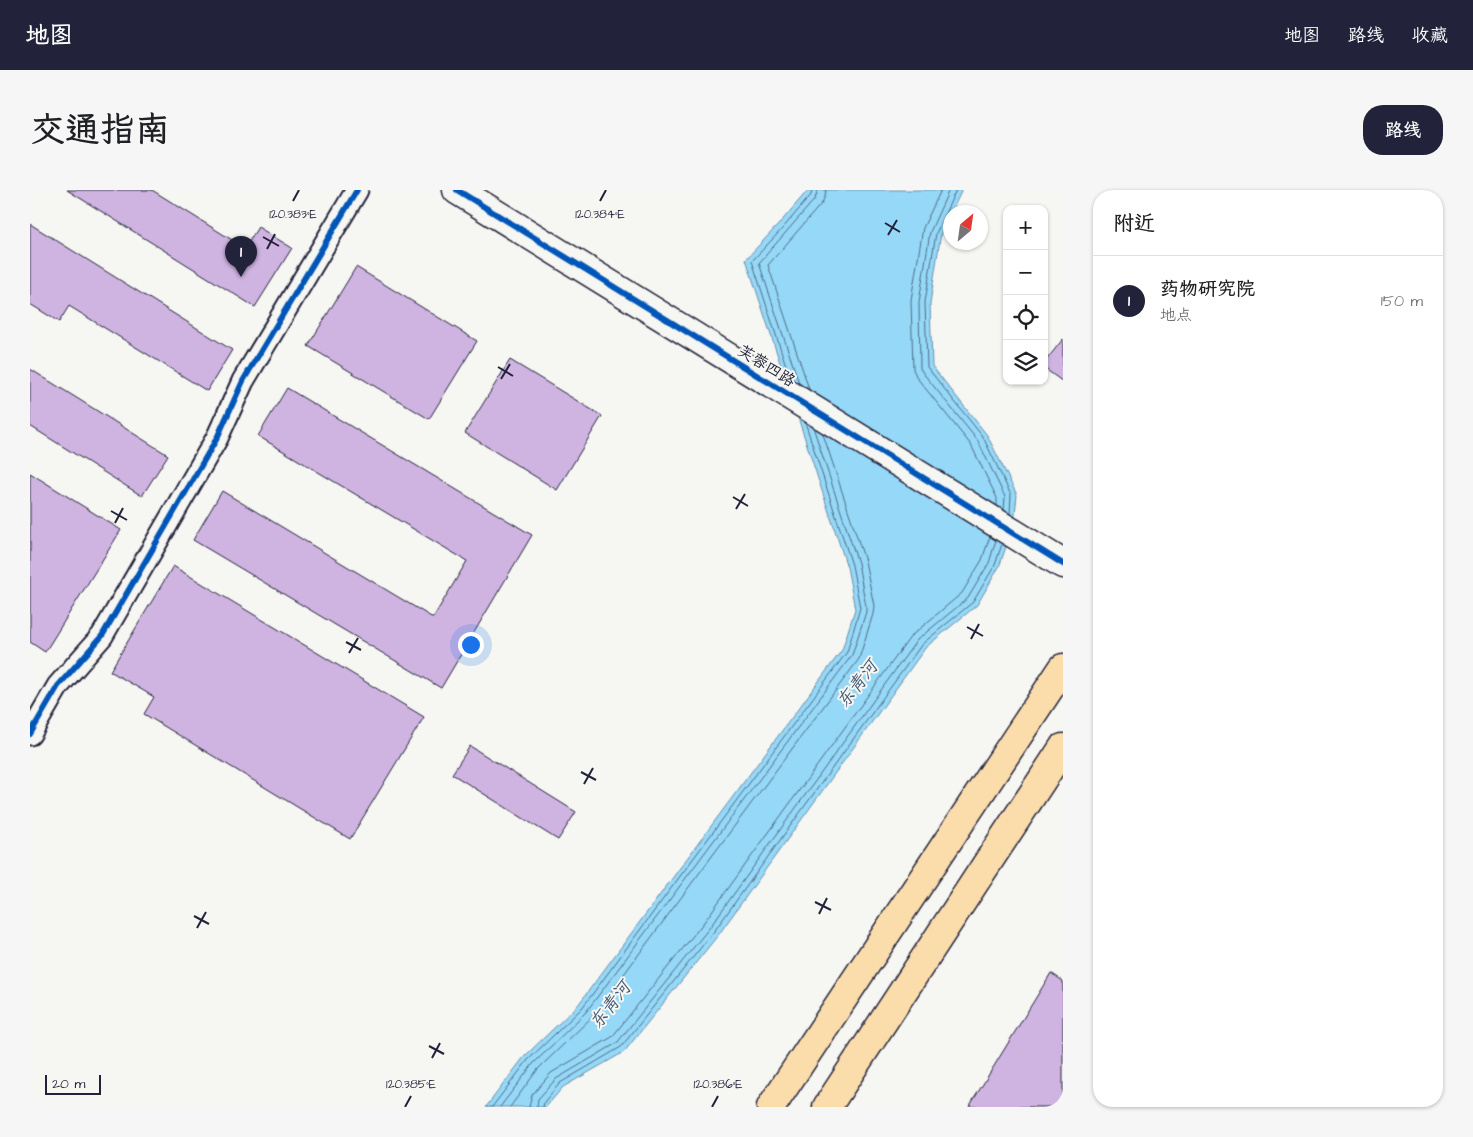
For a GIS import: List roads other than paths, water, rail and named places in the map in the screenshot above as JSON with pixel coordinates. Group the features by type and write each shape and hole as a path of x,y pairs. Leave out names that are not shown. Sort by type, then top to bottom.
{"main road":[{"path":"771,1107 1058,675"},
{"path":"827,1107 1063,748"}],"street":[{"path":"30,734 58,686 102,636 217,438 243,381 357,190"},
{"name":"芙蓉四路","path":"457,190 1063,564"}],"water":[{"name":"东青河","path":"808,190 962,190 955,205 943,205 943,229 930,303 932,366 987,435 1017,495 1014,524 999,567 977,605 926,647 719,934 624,1052 563,1087 546,1107 486,1107 524,1057 578,1005 842,650 855,609 847,567 746,259"}],"place":[{"name":"药物研究院","path":"241,277"}]}
